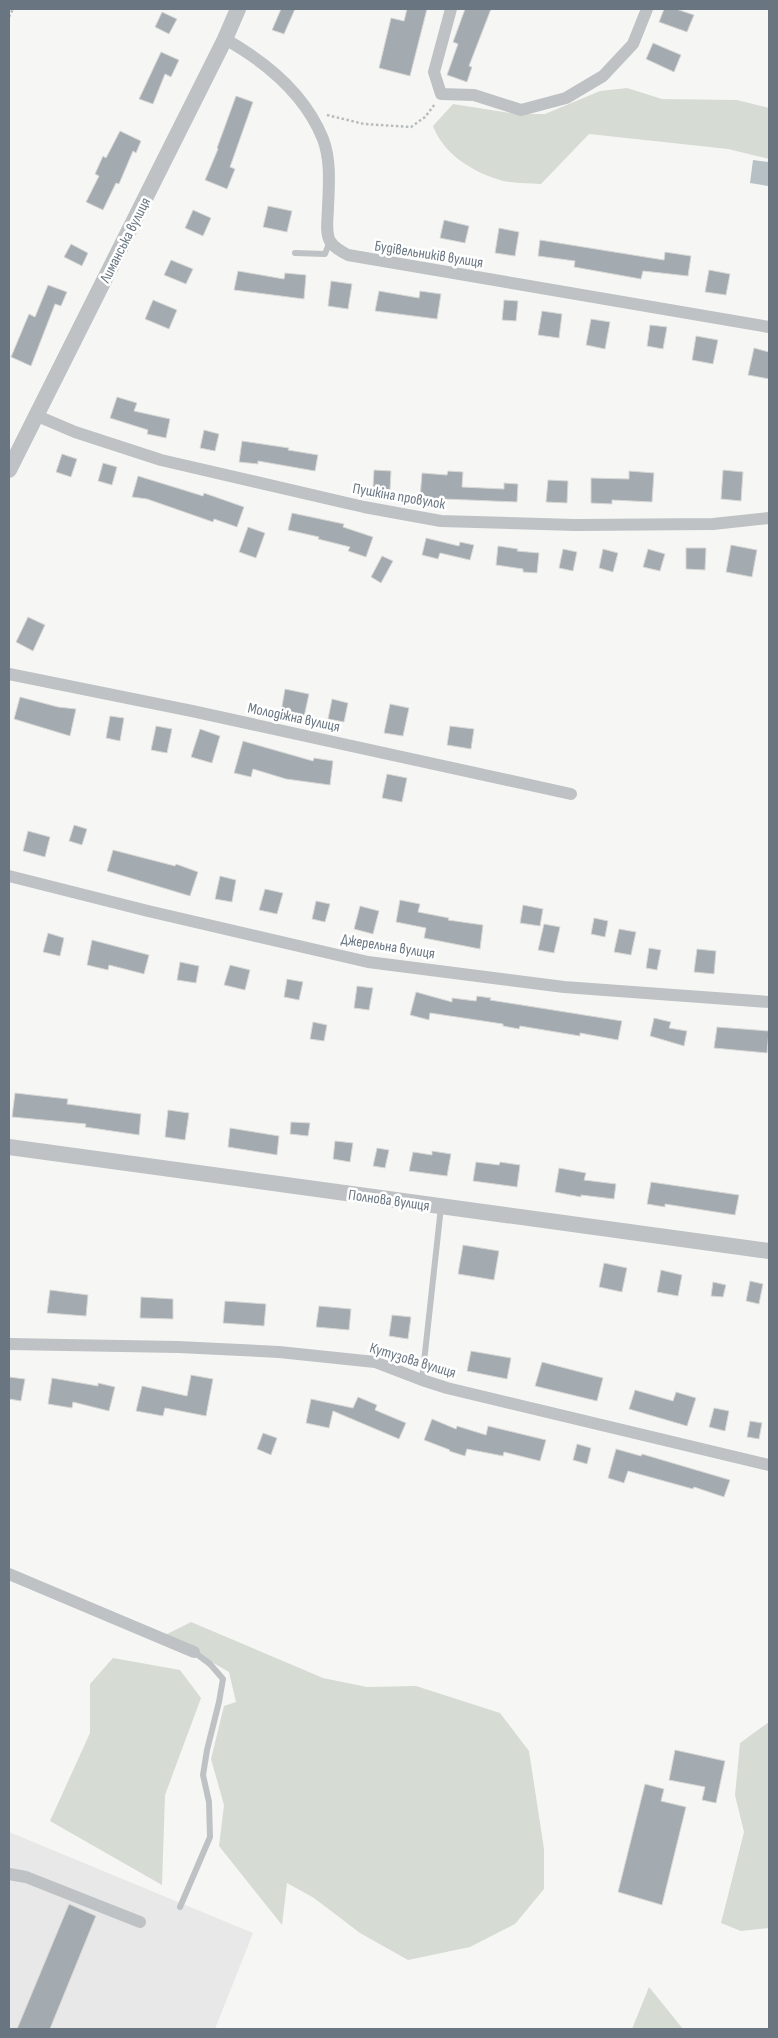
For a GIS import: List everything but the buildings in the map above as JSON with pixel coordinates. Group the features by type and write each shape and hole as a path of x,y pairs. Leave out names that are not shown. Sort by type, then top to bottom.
{"street":[{"name":"Лиманська вулиця","path":"9,470 225,40 238,9"},
{"path":"451,9 434,72 441,94 474,95 521,110 566,98 603,76 633,44 647,9"},
{"path":"225,40 244,50 273,71 309,110 324,140 329,170 328,228 330,242"},
{"name":"Будівельників вулиця","path":"330,242 348,255 361,259 769,327"},
{"name":"Пушкіна провулок","path":"36,415 75,432 161,460 364,507 441,521 575,525 713,524 769,518"},
{"name":"Молодіжна вулиця","path":"9,674 192,711 572,794"},
{"name":"Джерельна вулиця","path":"9,876 148,911 368,962 564,987 769,1002"},
{"name":"Полнова вулиця","path":"9,1147 769,1251"},
{"name":"Кутузова вулиця","path":"9,1344 178,1347 279,1352 375,1362 422,1380 769,1465"},
{"path":"9,1574 194,1652"},
{"path":"9,1874 26,1877 140,1922"}],"lane":[{"path":"295,252 325,254 330,242"},
{"path":"422,1380 441,1207"},
{"path":"180,1907 210,1837 209,1802 203,1775 207,1750 220,1702 223,1679 210,1664 194,1652"}],"path":[{"path":"9,17 13,9"},
{"path":"309,110 364,124 412,127 425,117 441,94"}],"shaded area":[{"path":"627,88 662,99 737,100 769,108 769,159 728,149 589,134 541,184 513,183 487,176 459,160 444,145 433,126 453,104 516,114 545,114 600,91"},
{"path":"753,160 769,162 768,186 750,183"},
{"path":"191,1622 323,1678 367,1687 416,1686 500,1713 529,1751 544,1849 544,1889 515,1924 470,1947 408,1960 360,1933 314,1898 287,1883 282,1925 219,1846 224,1805 211,1759 224,1706 236,1702 229,1672 165,1635"},
{"path":"113,1658 180,1670 201,1698 165,1795 162,1885 50,1821 90,1733 90,1684"},
{"path":"769,1722 769,1928 741,1931 721,1923 744,1832 735,1795 740,1743"},
{"path":"9,1832 253,1933 215,2029 9,2029"},
{"path":"649,1987 683,2029 632,2029"}]}
